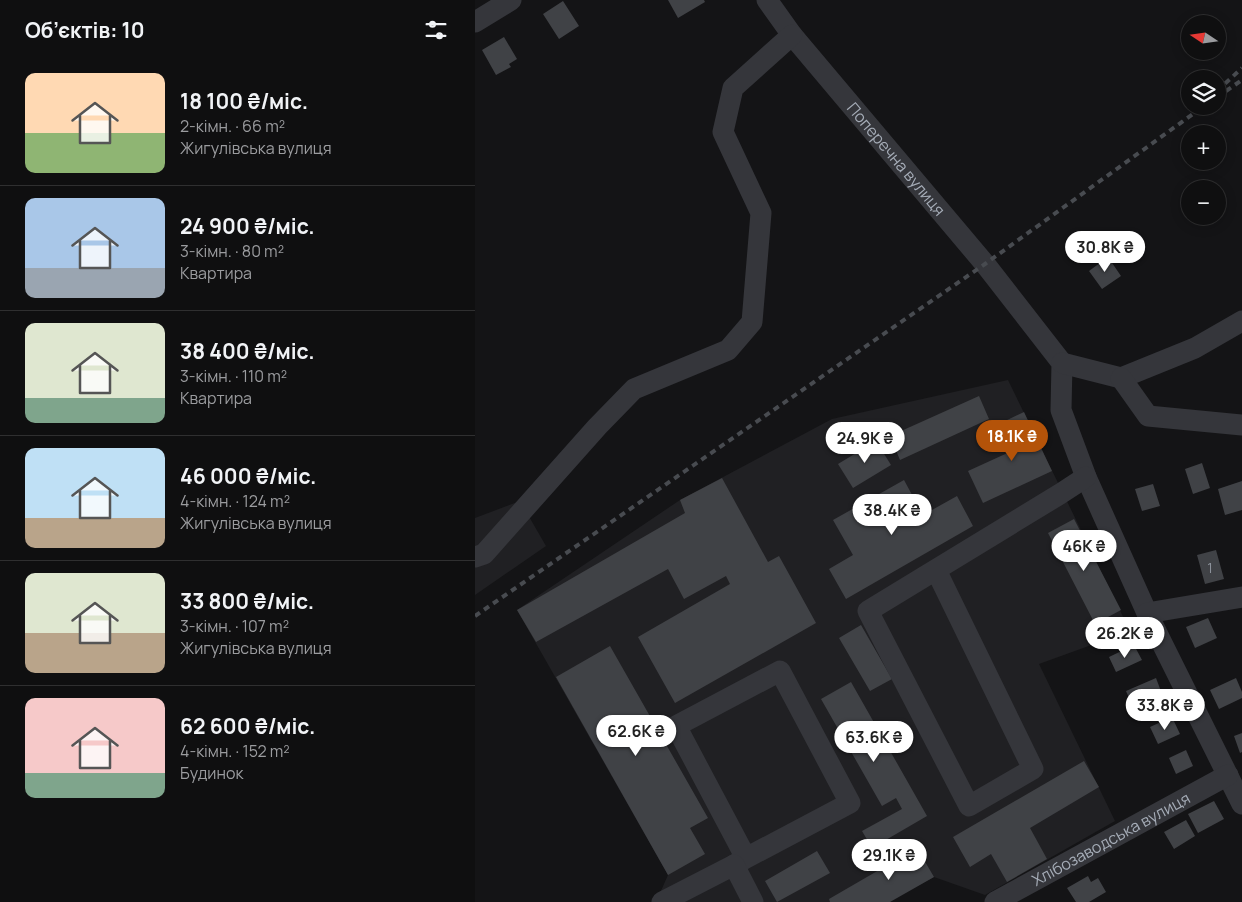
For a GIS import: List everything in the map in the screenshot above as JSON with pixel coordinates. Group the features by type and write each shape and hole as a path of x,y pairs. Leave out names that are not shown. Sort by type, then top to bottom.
{"street":[{"path":"475,22 511,0"},
{"name":"Поперечна вулиця","path":"767,0 792,35 985,264 1062,363"},
{"path":"475,557 484,554 597,427 634,389 728,350 752,322 761,213 723,132 733,88 792,35"},
{"path":"1242,321 1195,348 1121,378 1062,363 1061,410 1086,477 1147,613 1242,804"},
{"path":"1121,378 1148,416 1242,425"},
{"path":"936,570 1033,769 969,806 868,611 1086,477"},
{"path":"1147,613 1242,597"},
{"path":"662,902 740,862 849,803 780,671 676,726 740,862 753,902"},
{"name":"Хлібозаводська вулиця","path":"995,902 1228,775"}],"shaded area":[{"path":"1008,380 1130,631 1039,664 1115,821 985,895 934,877 888,902 656,902 668,875 517,610 680,500 832,419"},
{"path":"520,501 546,546 475,595 475,518"}],"building":[{"path":"668,0 704,0 705,2 678,18"},
{"path":"563,1 579,26 559,39 543,14"},
{"path":"504,37 517,59 509,64 511,67 496,75 482,50"},
{"path":"1108,257 1121,276 1102,289 1089,271"},
{"path":"979,396 989,419 900,460 890,436"},
{"path":"1024,412 1052,471 983,503 968,471 1014,450 1001,423"},
{"path":"876,441 891,465 853,488 838,464"},
{"path":"1202,463 1210,488 1193,494 1185,469"},
{"path":"722,478 768,562 779,556 816,623 675,703 638,637 730,584 726,576 684,599 668,569 536,642 517,610 685,513 680,500"},
{"path":"904,480 923,515 957,496 973,526 846,599 829,569 853,555 833,520"},
{"path":"1242,481 1242,510 1225,515 1218,489"},
{"path":"1153,484 1160,506 1142,511 1135,489"},
{"path":"1074,519 1121,610 1095,624 1048,533"},
{"path":"1216,550 1224,579 1205,584 1197,555"},
{"path":"1208,618 1217,638 1195,648 1186,627"},
{"path":"861,625 892,679 870,691 839,638"},
{"path":"1134,645 1142,660 1116,672 1109,657"},
{"path":"610,646 708,818 690,828 705,854 668,875 556,677"},
{"path":"1156,678 1162,694 1133,707 1126,691"},
{"path":"1236,678 1242,692 1242,698 1219,709 1210,690"},
{"path":"851,682 927,816 872,848 862,831 902,809 896,798 882,806 821,699"},
{"path":"1172,717 1180,734 1158,744 1150,727"},
{"path":"1242,733 1242,752 1240,753 1234,736"},
{"path":"1186,750 1193,766 1176,774 1169,758"},
{"path":"1084,761 1099,787 1030,828 1047,859 1007,882 991,854 970,867 953,837"},
{"path":"1214,801 1224,819 1198,833 1188,814"},
{"path":"1186,820 1195,836 1174,849 1164,832"},
{"path":"917,848 934,877 890,902 830,902 829,899"},
{"path":"817,851 830,873 777,902 765,881"},
{"path":"1088,876 1091,882 1098,878 1106,892 1089,902 1076,902 1067,888"}],"railway":[{"path":"1226,83 1242,68"},
{"path":"1226,91 1242,80"},
{"path":"475,616 985,264 1192,115"}]}
